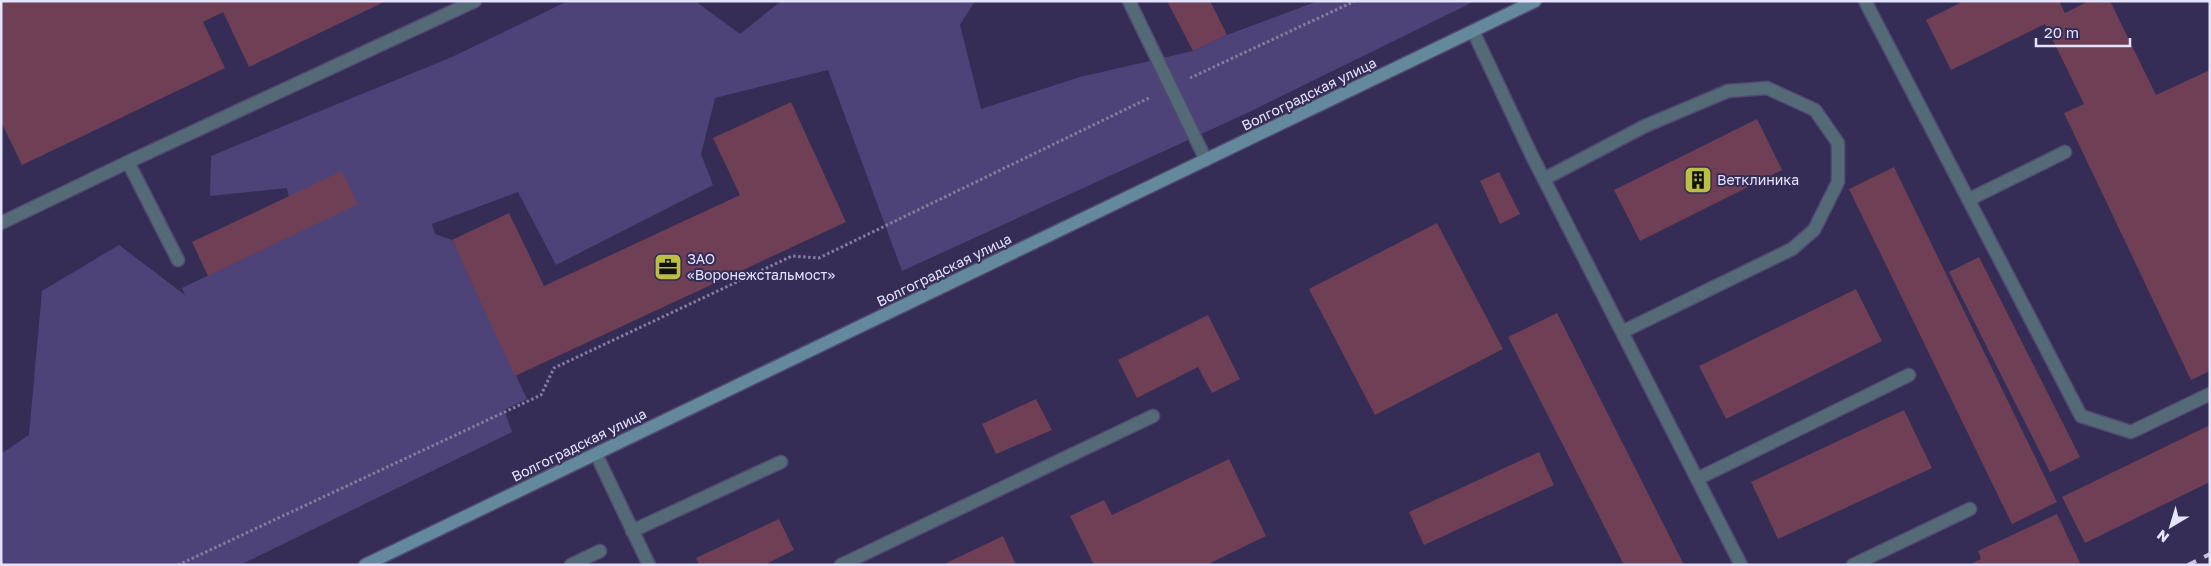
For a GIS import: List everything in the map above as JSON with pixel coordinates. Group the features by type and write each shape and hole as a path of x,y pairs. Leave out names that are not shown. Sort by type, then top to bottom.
{"main road":[{"name":"Волгоградская улица","path":"365,565 384,561 596,454 1535,1"}],"lane":[{"path":"1,223 475,1"},
{"path":"1128,1 1206,160"},
{"path":"1865,1 1970,199 2081,416 2131,432 2210,394"},
{"path":"1473,31 1544,179 1741,565"},
{"path":"1544,179 1645,126 1728,91 1768,88 1807,106 1815,110 1838,143 1838,182 1814,230 1792,249 1622,332"},
{"path":"1970,199 2065,152"},
{"path":"128,162 178,260"},
{"path":"1697,479 1909,375"},
{"path":"841,565 1152,416"},
{"path":"596,454 649,565"},
{"path":"632,531 781,462"},
{"path":"1853,565 1970,509"},
{"path":"571,565 600,551"}],"path":[{"path":"178,565 541,395 554,368 792,256 819,258 1170,88 1355,1"}],"shaded area":[{"path":"568,1 695,1 740,34 781,1 975,1 960,25 981,109 1080,77 1193,51 1227,35 1318,1 1475,1 1245,114 902,271 828,70 715,98 701,154 713,185 556,265 518,192 432,224 435,234 452,240 527,399 504,410 512,432 240,565 1,564 1,454 29,435 42,291 119,245 185,295 182,288 297,233 287,188 210,196 211,156 452,57"}],"building":[{"path":"1,1 386,1 249,67 223,12 203,22 225,68 22,165 1,122"},
{"path":"1167,1 1210,1 1227,35 1193,51"},
{"path":"1964,1 2059,1 2065,13 2089,1 2110,1 2156,95 2210,70 2210,371 2191,380 2064,113 2084,104 2045,24 1951,70 1926,20"},
{"path":"791,102 846,222 515,376 452,240 509,213 544,286 740,195 713,138"},
{"name":"Ветклиника","path":"1757,119 1782,170 1640,241 1614,190"},
{"path":"1894,167 2057,502 2012,524 1849,189"},
{"path":"342,171 358,204 208,276 192,242"},
{"path":"1499,172 1520,214 1500,224 1480,181"},
{"path":"1437,223 1503,349 1375,415 1309,289"},
{"path":"1979,257 2080,457 2050,472 1949,272"},
{"path":"1856,289 1882,341 1726,419 1699,366"},
{"path":"1557,313 1684,565 1624,565 1508,337"},
{"path":"1208,315 1240,379 1212,393 1198,367 1137,398 1118,360"},
{"path":"1036,399 1052,430 996,454 982,424"},
{"path":"1904,410 1932,468 1778,539 1751,482"},
{"path":"2210,425 2210,482 2085,543 2062,497"},
{"path":"1539,452 1554,485 1424,545 1409,512"},
{"path":"1229,459 1266,536 1206,565 1094,565 1070,516 1104,500 1112,515"},
{"path":"2057,514 2081,565 1969,565 1981,559 1978,551"},
{"path":"779,519 794,550 764,565 699,565 696,558"},
{"path":"1003,536 1016,565 942,565"}],"railway":[{"path":"2188,565 2210,554"}],"place":[{"name":"Ветклиника","path":"1698,180"},
{"name":"ЗАО «Воронежстальмост»","path":"668,267"}]}
